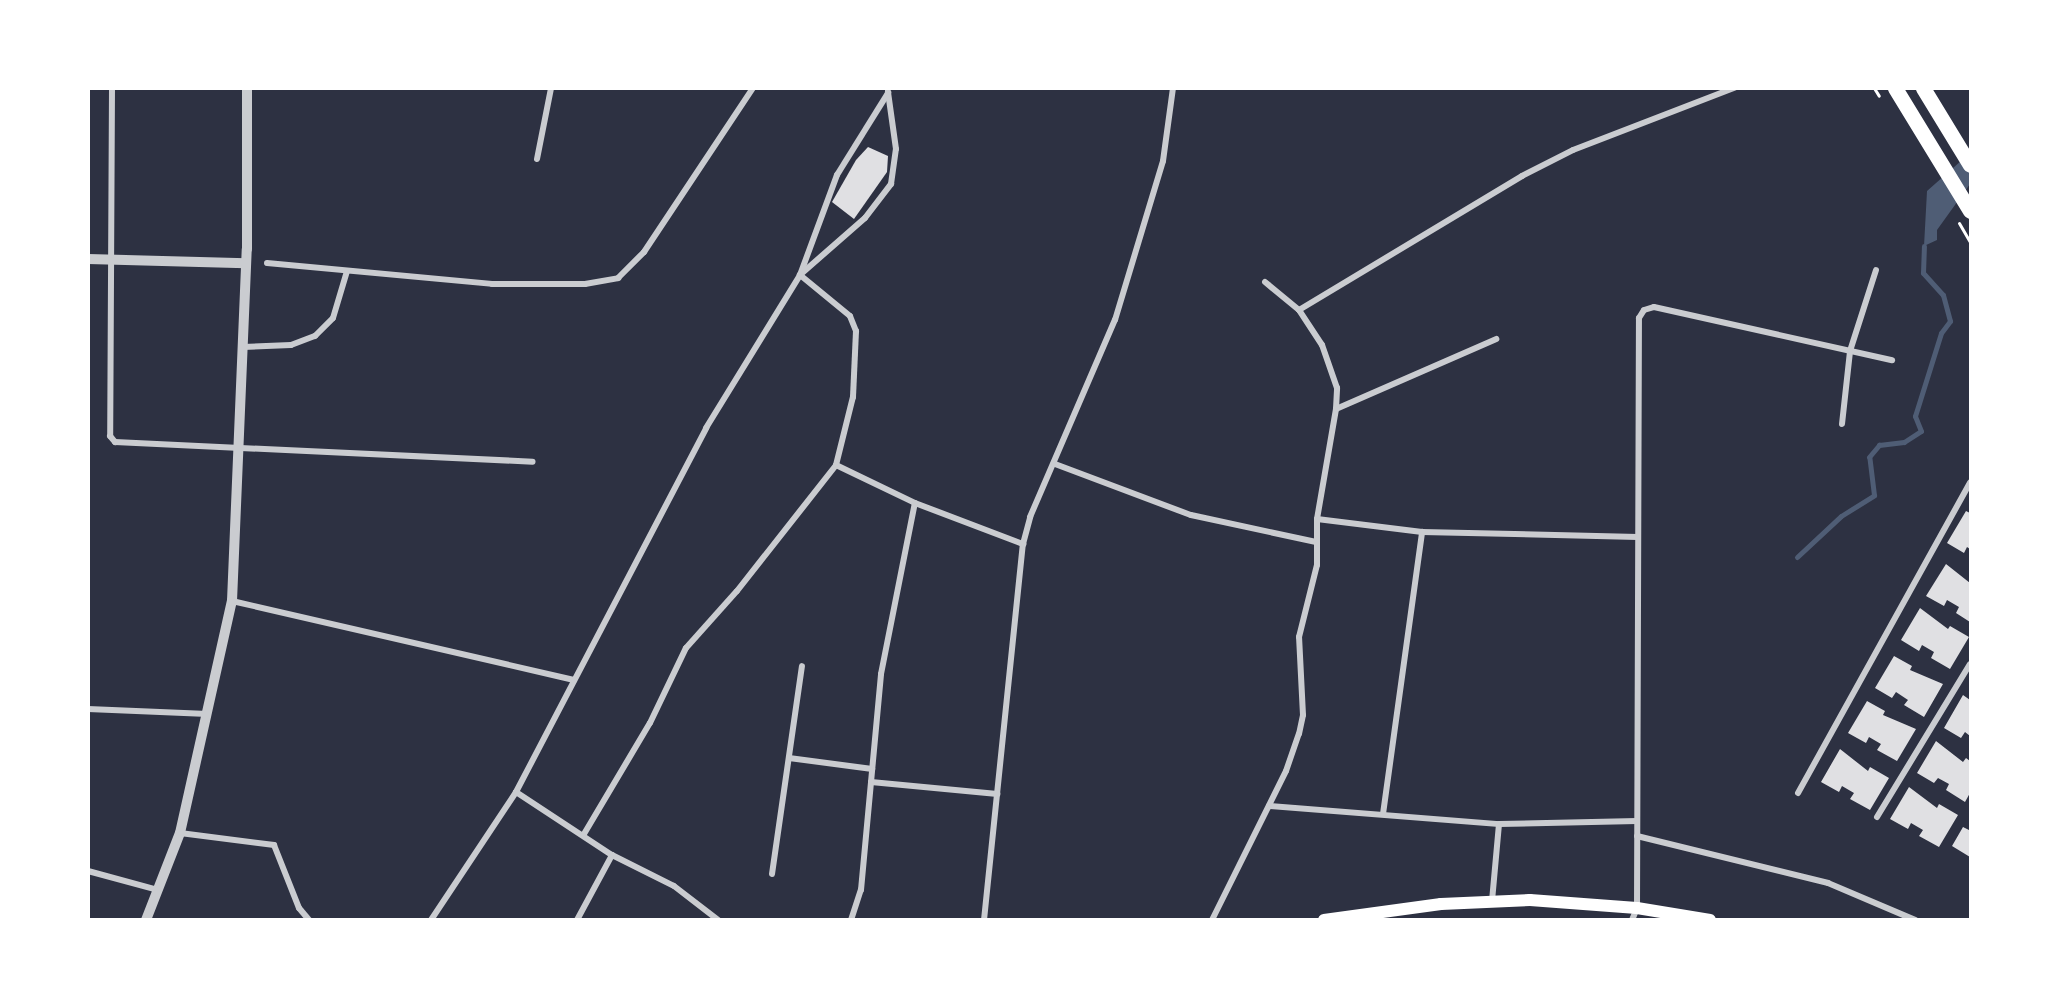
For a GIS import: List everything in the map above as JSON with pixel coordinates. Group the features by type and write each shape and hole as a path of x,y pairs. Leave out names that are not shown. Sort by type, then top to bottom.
{"main road":[{"path":"1895,88 1971,211"},
{"path":"1923,88 1971,165"},
{"path":"1323,920 1492,901 1710,920"}],"street":[{"path":"112,88 109,259 110,436 124,443 238,446 533,462"},
{"path":"146,920 180,833 209,714 232,601 246,263 247,88"},
{"path":"537,159 551,88"},
{"path":"267,263 492,284 585,284 618,278 634,266 753,88"},
{"path":"984,920 1023,544 1030,517 1055,464 1114,320 1163,161 1173,88"},
{"path":"1299,310 1522,176 1573,150 1734,88"},
{"path":"431,920 516,792 706,428 800,274 837,175 888,91"},
{"path":"800,274 865,218 891,184 896,148 888,91"},
{"path":"88,259 246,263"},
{"path":"1842,424 1850,351 1876,270"},
{"path":"243,347 291,345 315,336 333,318 347,271"},
{"path":"584,834 650,723 686,648 737,591 836,465 853,396 856,331 850,316 800,274"},
{"path":"1212,920 1286,771 1303,715 1299,637 1317,565 1317,519 1336,409 1337,388 1322,345 1299,310 1265,282"},
{"path":"1635,914 1638,323 1644,310 1654,307 1892,360"},
{"path":"1336,409 1496,339"},
{"path":"1055,464 1191,515 1316,542"},
{"path":"836,465 915,504 1023,544"},
{"path":"1798,793 1971,483"},
{"path":"851,920 861,890 881,674 915,504"},
{"path":"1317,519 1422,532 1638,537"},
{"path":"1383,814 1422,532"},
{"path":"232,601 574,680"},
{"path":"1877,817 1971,664"},
{"path":"772,874 802,666"},
{"path":"88,709 209,714"},
{"path":"789,758 872,769"},
{"path":"871,782 997,794"},
{"path":"516,792 584,834 612,855 674,886 718,920"},
{"path":"1269,806 1499,824 1637,821"},
{"path":"1492,901 1499,824"},
{"path":"180,833 274,845 298,908 309,920"},
{"path":"1637,836 1828,883 1915,920"},
{"path":"577,920 612,855"},
{"path":"88,871 158,890"}],"water":[{"path":"1970,153 1970,184 1937,230 1937,240 1924,246 1927,191"}],"building":[{"path":"868,147 888,156 887,172 854,219 832,202 856,160"},
{"path":"1966,511 1970,513 1970,549 1967,547 1964,553 1947,543"},
{"path":"1946,564 1970,583 1970,622 1956,613 1959,607 1947,600 1944,606 1926,596"},
{"path":"1920,608 1948,629 1950,626 1969,637 1950,669 1931,658 1934,652 1922,645 1919,651 1901,640"},
{"path":"1894,656 1912,666 1910,670 1943,684 1924,717 1904,705 1908,700 1896,692 1892,698 1875,688"},
{"path":"1963,695 1970,700 1970,736 1965,732 1961,738 1944,728"},
{"path":"1867,701 1885,711 1883,715 1916,729 1897,761 1877,750 1881,744 1869,737 1866,743 1848,733"},
{"path":"1936,741 1963,762 1966,758 1970,761 1970,793 1965,802 1946,790 1949,784 1938,778 1934,783 1917,773"},
{"path":"1840,749 1868,771 1870,767 1889,778 1870,810 1850,799 1854,793 1842,786 1839,792 1821,782"},
{"path":"1909,787 1937,808 1939,804 1958,815 1939,847 1919,836 1923,830 1911,823 1908,829 1890,819"},
{"path":"1963,827 1969,830 1970,827 1970,857 1952,846"}],"waterway":[{"path":"1797,557 1841,516 1874,495 1869,457 1879,445 1904,442 1921,431 1915,416 1941,333 1950,321 1943,295 1923,273 1924,246"}]}
